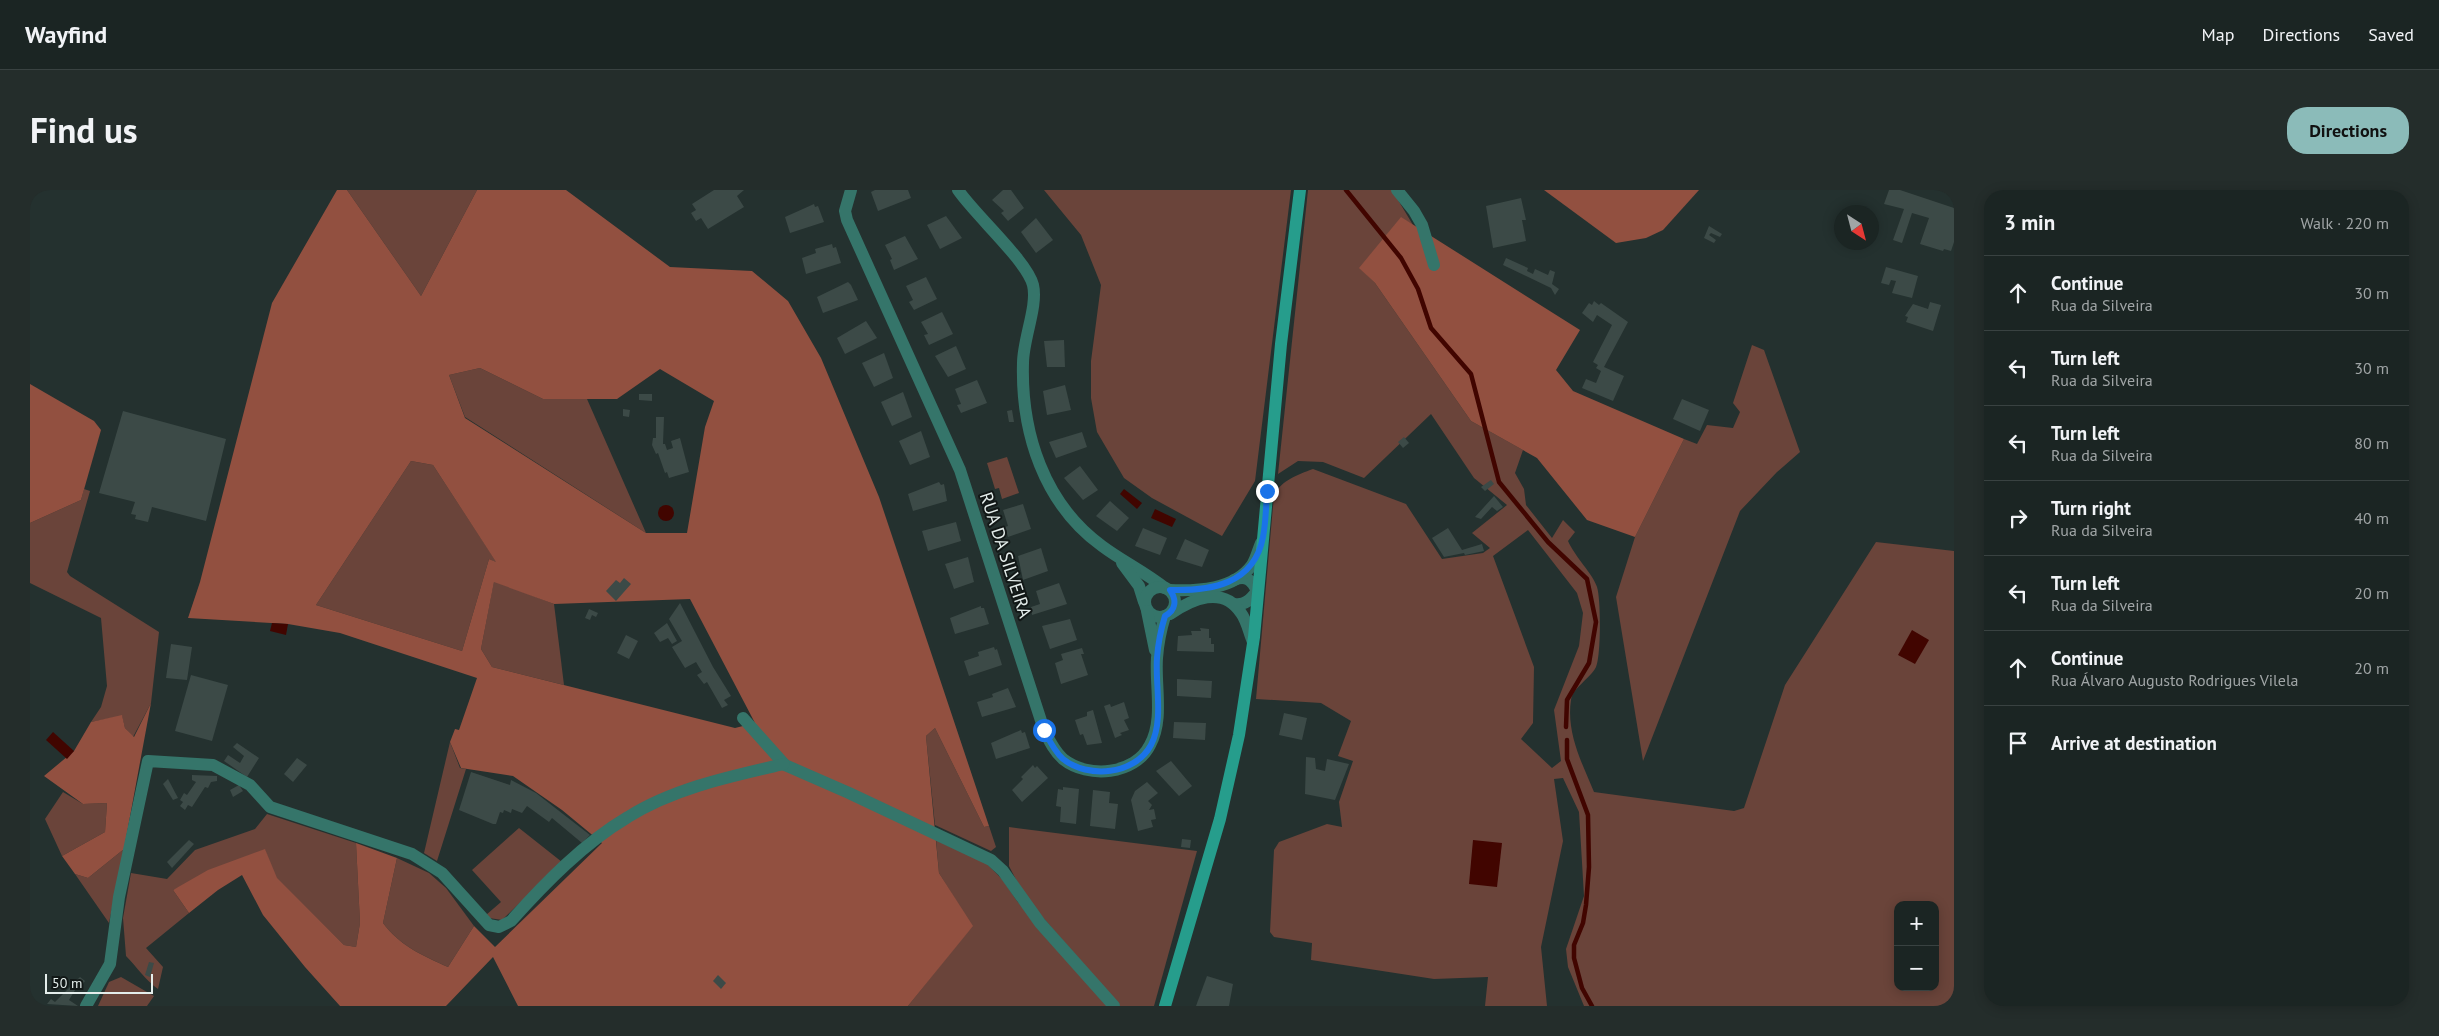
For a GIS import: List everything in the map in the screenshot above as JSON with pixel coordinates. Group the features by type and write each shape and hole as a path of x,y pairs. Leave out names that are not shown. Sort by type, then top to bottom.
{"main road":[{"path":"1165,1006 1234,764 1253,642 1281,344 1300,190"}],"street":[{"name":"RUA DA SILVEIRA","path":"851,190 845,211 847,220 953,452 1044,730 1049,741 1062,758 1087,769 1109,771 1128,767 1144,755 1150,746 1157,725 1157,658 1146,606 1139,586 1128,568 1116,555"},
{"name":"RUA DA SILVEIRA","path":"958,190 1022,265 1033,284 1034,298 1024,344 1023,384 1030,438 1044,477 1073,520 1116,555 1173,594 1175,604 1167,615 1157,658"},
{"path":"1397,190 1414,211 1422,225 1434,265"},
{"path":"1228,582 1245,572 1252,564 1263,539"},
{"path":"1234,604 1240,605 1245,603 1257,591 1248,578 1241,577 1209,589 1151,589 1146,606 1155,616 1167,615 1196,599 1213,596 1225,598 1234,604 1242,614 1253,642"},
{"path":"743,718 784,764 991,860 1003,871 1040,922 1114,1006"},
{"path":"86,1006 110,964 119,897 148,761 212,765 250,785 270,807 412,854 442,873 489,925 499,927 511,921 579,853 629,816 694,788 784,764"}],"shaded area":[{"path":"337,190 347,190 421,296 477,190 566,190 670,267 752,271 788,301 821,358 879,497 989,826 984,827 935,728 926,736 939,873 973,926 908,1006 518,1006 493,957 446,1006 340,1006 305,967 263,915 242,875 218,890 189,913 173,890 208,870 265,849 277,878 344,945 356,947 360,923 356,843 397,858 383,923 404,944 448,967 474,926 495,947 602,843 562,810 513,776 461,768 450,742 455,729 459,730 477,678 340,633 288,624 188,618 200,582 272,303","holes":["480,368 543,399 617,399 660,369 714,401 705,427 687,533 646,533 465,418 449,375","411,461 433,465 496,562 489,559 462,651 316,605","494,582 554,604 690,599 755,723 735,728 492,667 481,649"]},
{"path":"347,190 477,190 421,296"},
{"path":"1044,190 1291,190 1255,481 1222,536 1152,498 1124,478 1097,432 1091,398 1091,361 1101,285 1081,235"},
{"path":"1308,190 1392,190 1413,225 1401,218 1360,268 1375,283 1471,421 1523,450 1515,473 1524,489 1526,505 1552,538 1563,520 1575,532 1568,541 1597,587 1600,627 1598,661 1594,671 1572,696 1570,712 1576,747 1594,792 1734,811 1744,808 1785,685 1876,542 1954,551 1954,1006 1584,1006 1568,967 1566,949 1584,896 1579,812 1563,778 1554,779 1563,841 1541,947 1547,1006 1485,1006 1488,977 1434,979 1311,960 1312,943 1274,937 1270,932 1274,850 1279,842 1327,824 1342,827 1339,802 1353,761 1338,756 1351,721 1321,703 1256,699 1274,495 1281,485 1313,469 1406,504 1442,559 1483,553 1490,548 1472,533 1507,505 1474,478 1431,414 1364,478 1323,462 1298,461 1278,474","holes":["1528,530 1577,593 1583,613 1579,646 1554,710 1561,761 1552,768 1521,739 1533,723 1534,667 1493,556"]},
{"path":"1544,190 1699,190 1663,230 1646,238 1616,243"},
{"path":"1401,217 1580,330 1556,370 1573,391 1684,439 1635,537 1587,520 1537,458 1471,421 1375,283 1359,268"},
{"path":"1752,345 1764,350 1800,452 1777,472 1740,511 1643,761 1616,597 1635,537 1684,439 1697,444 1707,425 1733,428 1740,412 1733,403"},
{"path":"480,368 543,399 587,399 646,533 465,417 449,375"},
{"path":"30,384 94,421 101,430 81,500 30,523"},
{"path":"1007,457 1019,493 1002,499 999,488 995,489 987,463"},
{"path":"411,461 433,465 497,563 489,559 462,651 316,605"},
{"path":"84,489 90,491 67,572 70,576 159,632 151,703 133,737 125,728 122,716 91,722 101,707 107,686 101,618 30,583 30,523 81,500"},
{"path":"1124,489 1142,503 1137,509 1120,494"},
{"path":"666,505 674,513 666,521 658,513"},
{"path":"1155,509 1176,519 1172,527 1151,518"},
{"path":"494,581 554,604 564,685 492,667 481,649"},
{"path":"272,623 288,624 286,635 270,631"},
{"path":"1912,630 1929,640 1915,664 1898,655"},
{"path":"151,703 124,849 88,878 75,874 62,856 105,832 107,803 83,804 44,776 74,751 91,722 122,715 125,728 134,737"},
{"path":"935,728 984,827 989,826 996,847 991,851 935,825 926,736"},
{"path":"53,732 74,751 67,759 46,740"},
{"path":"450,742 460,768 466,769 437,861 424,853"},
{"path":"63,792 83,804 107,803 105,832 62,856 45,819"},
{"path":"267,814 356,843 360,923 356,947 344,945 276,878 265,850 173,890 189,913 146,948 163,967 158,989 145,978 126,956 123,918 131,873 167,879 195,850 255,829"},
{"path":"1009,827 1197,851 1154,1006 1120,1006 1025,897 1009,866"},
{"path":"519,828 562,862 502,920 489,918 486,915 501,902 472,870"},
{"path":"936,839 986,863 1003,880 1017,901 1107,1006 908,1006 972,926 939,873"},
{"path":"1473,840 1502,843 1497,887 1469,884"},
{"path":"124,849 109,923 75,874 88,878"},
{"path":"397,858 429,873 446,888 474,926 448,967 404,944 383,923"},
{"path":"121,977 154,996 147,1006 98,1006 109,982"}],"building":[{"path":"714,190 744,190 737,196 744,207 708,229 701,218 696,221 691,213 696,210 692,204"},
{"path":"875,190 908,190 911,198 878,211 871,192"},
{"path":"1003,190 1011,190 1024,208 1008,221 1001,213 1004,211 992,200"},
{"path":"1889,190 1900,190 1954,208 1954,242 1951,251 1944,249 1943,251 1920,244 1929,218 1912,213 1902,243 1893,240 1904,209 1884,204"},
{"path":"1521,198 1526,220 1522,220 1526,241 1493,248 1486,206"},
{"path":"814,204 815,207 818,206 824,222 790,233 785,217"},
{"path":"946,216 962,238 940,249 927,225"},
{"path":"1036,218 1053,240 1036,253 1021,232"},
{"path":"1709,226 1722,234 1720,237 1711,233 1709,235 1716,240 1714,243 1704,238"},
{"path":"905,236 918,259 894,270 890,260 892,259 885,245"},
{"path":"832,244 833,248 836,247 841,263 806,274 802,258 816,253 815,249"},
{"path":"1506,258 1528,268 1527,271 1533,274 1535,269 1548,275 1550,270 1555,272 1552,284 1559,289 1555,295 1551,288 1503,265"},
{"path":"1886,267 1918,276 1912,298 1892,293 1896,281 1891,280 1889,285 1881,283"},
{"path":"926,277 937,299 914,310 909,302 913,300 906,286"},
{"path":"848,282 858,300 823,313 817,297"},
{"path":"1594,301 1599,305 1601,303 1628,322 1604,367 1624,376 1613,401 1582,388 1586,379 1596,383 1601,371 1596,368 1598,365 1593,362 1612,325 1597,315 1593,322 1582,313 1589,303 1592,305"},
{"path":"1930,302 1941,305 1933,331 1906,322 1908,317 1905,316 1913,304 1928,309"},
{"path":"942,312 953,334 929,345 924,335 928,334 921,322"},
{"path":"866,321 877,338 845,354 837,338"},
{"path":"1064,340 1065,367 1047,367 1044,341"},
{"path":"956,346 966,369 948,377 935,356"},
{"path":"884,353 893,378 874,387 862,363"},
{"path":"977,380 987,403 961,413 957,405 961,404 955,389"},
{"path":"1065,385 1071,410 1047,415 1043,391"},
{"path":"903,392 912,417 892,426 881,402"},
{"path":"639,394 652,394 652,401 639,400"},
{"path":"1682,399 1709,410 1700,431 1673,419"},
{"path":"623,409 630,410 629,417 623,416"},
{"path":"1012,410 1014,422 1009,422 1007,411"},
{"path":"123,411 226,439 206,521 152,507 148,522 135,519 136,515 131,514 135,502 99,493"},
{"path":"656,417 664,417 663,444 665,444 667,450 673,448 671,441 680,438 689,472 669,478 667,472 665,473 658,453 656,454 652,445 653,438 656,438"},
{"path":"921,431 930,457 910,465 899,441"},
{"path":"1082,432 1087,447 1056,458 1049,442"},
{"path":"1404,437 1409,443 1403,448 1398,442"},
{"path":"1080,466 1098,490 1083,500 1064,478"},
{"path":"1491,480 1494,484 1485,491 1481,487"},
{"path":"939,482 941,485 944,484 947,501 913,511 908,494"},
{"path":"1494,496 1503,507 1497,511 1492,507 1481,519 1475,517"},
{"path":"1110,501 1129,518 1117,531 1096,516"},
{"path":"1023,504 1031,529 1008,537 1005,527 1008,526 1003,510"},
{"path":"956,522 961,541 928,551 922,531"},
{"path":"1143,528 1167,538 1160,555 1135,546"},
{"path":"1448,528 1462,550 1482,544 1484,551 1444,557 1432,538"},
{"path":"1185,539 1209,550 1202,567 1176,559"},
{"path":"1041,548 1048,571 1023,580 1018,556"},
{"path":"968,557 974,582 954,589 945,564"},
{"path":"624,578 631,584 616,601 606,591 616,580 620,583"},
{"path":"1059,583 1067,604 1032,615 1031,607 1040,604 1036,591"},
{"path":"680,603 713,667 731,696 724,700 728,705 722,708 707,682 704,684 697,675 702,672 696,662 685,668 672,647 682,641 669,619"},
{"path":"981,606 981,608 984,608 989,624 955,634 950,618"},
{"path":"589,609 598,613 596,617 592,615 590,620 585,618"},
{"path":"1070,619 1077,640 1050,649 1042,626"},
{"path":"667,623 677,641 672,644 668,638 660,642 654,633"},
{"path":"1200,628 1209,629 1209,638 1211,638 1211,644 1214,644 1214,652 1177,651 1178,636 1192,635 1191,631 1201,631"},
{"path":"626,635 638,641 629,659 617,653"},
{"path":"171,644 192,647 187,680 166,678"},
{"path":"994,647 995,650 997,649 1002,665 969,676 964,661 979,656 978,652"},
{"path":"1082,648 1084,654 1081,654 1088,675 1061,684 1055,663 1063,660 1061,654"},
{"path":"191,675 228,685 212,741 175,731"},
{"path":"1177,679 1212,681 1211,698 1177,696"},
{"path":"1008,688 1016,707 982,717 977,702 993,697 992,694"},
{"path":"1124,702 1129,718 1124,720 1129,730 1120,733 1122,735 1115,738 1104,706 1110,704 1111,707"},
{"path":"1093,710 1102,743 1087,745 1083,734 1080,735 1075,720 1087,716 1087,712"},
{"path":"1284,713 1307,718 1302,740 1279,735"},
{"path":"1174,722 1206,723 1205,740 1173,738"},
{"path":"1021,730 1022,733 1025,732 1030,748 996,759 991,743"},
{"path":"237,743 259,758 247,777 224,761 228,755 240,763 244,756 233,747"},
{"path":"1306,757 1315,758 1316,769 1325,771 1327,759 1349,764 1335,800 1305,794"},
{"path":"297,758 307,765 293,782 284,774"},
{"path":"1171,761 1192,786 1179,796 1156,771"},
{"path":"1033,765 1035,768 1037,766 1048,778 1022,802 1012,790"},
{"path":"471,772 510,785 511,780 536,793 590,835 582,843 552,818 549,822 527,806 522,813 512,809 511,813 504,810 503,813 500,812 496,824 459,810"},
{"path":"192,775 217,776 217,781 211,782 208,788 205,787 192,807 188,805 185,810 180,806 183,802 180,800 184,793 187,795 196,782 192,780"},
{"path":"168,779 178,798 173,800 163,784"},
{"path":"1147,782 1158,793 1148,801 1152,805 1149,810 1154,809 1156,819 1151,820 1153,827 1138,831 1131,800 1135,791"},
{"path":"239,785 243,791 233,797 230,790"},
{"path":"1063,787 1079,789 1076,824 1060,822 1061,807 1056,806 1058,789 1063,790"},
{"path":"1093,790 1110,792 1109,803 1118,804 1115,829 1090,826"},
{"path":"1182,839 1191,840 1190,848 1181,847"},
{"path":"189,840 194,844 172,868 167,862"},
{"path":"149,962 154,963 150,977 145,975"},
{"path":"718,975 726,983 721,989 713,981"},
{"path":"1207,976 1233,984 1229,1006 1196,1006"},
{"path":"80,977 85,981 83,984 80,982 69,1000 78,1006 47,1004 51,999 55,1002"}],"waterway":[{"path":"1346,190 1401,258 1418,289 1431,328 1471,374 1499,482 1548,542 1587,579 1596,622 1589,663 1567,700 1566,727"},
{"path":"1567,740 1567,759 1588,815 1589,867 1586,905 1583,923 1574,945 1574,958 1582,988 1592,1006"}],"route":[{"path":"1044,730 1054,749 1062,758 1087,769 1120,770 1128,767 1144,755 1150,746 1157,725 1157,658 1163,622 1165,616 1170,614 1175,604 1175,599 1170,590 1195,591 1209,589 1228,582 1245,572 1252,564 1263,539 1267,491"}]}
